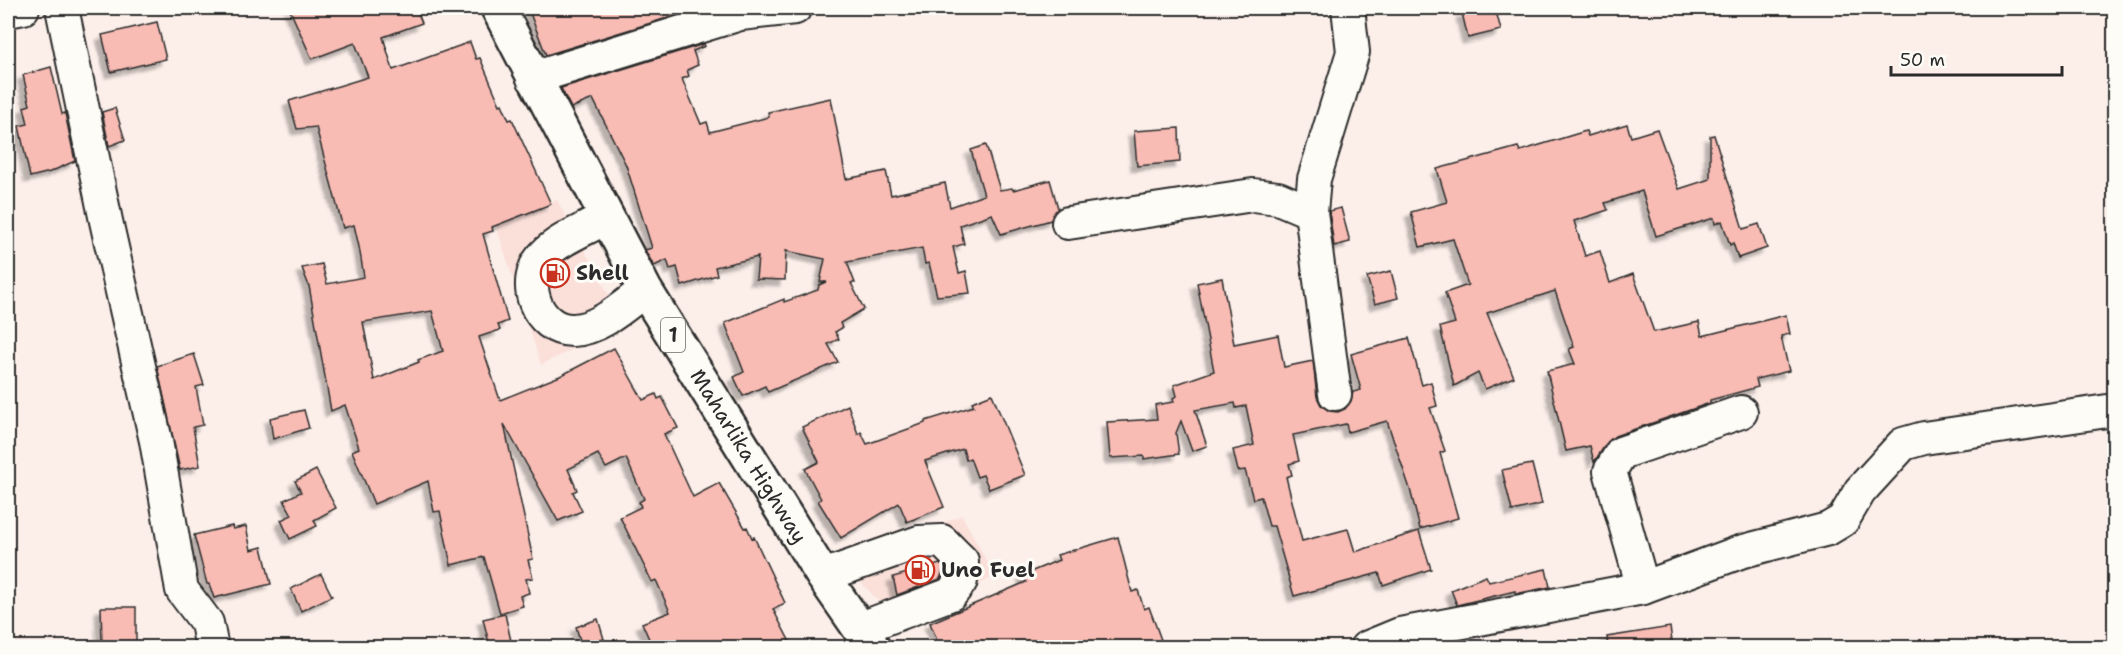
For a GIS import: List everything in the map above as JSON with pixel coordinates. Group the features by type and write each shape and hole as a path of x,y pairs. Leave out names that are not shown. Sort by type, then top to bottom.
{"highway":[{"name":"Maharlika Highway","path":"498,8 645,290 823,576 867,638"}],"street":[{"path":"8,11 23,8"},
{"path":"62,8 106,221 156,441 182,590 207,623 212,648"},
{"path":"533,78 740,14 795,8"},
{"path":"1335,394 1311,212 1314,179 1353,52 1348,8"},
{"path":"1068,223 1253,195 1278,198 1311,212"},
{"path":"607,217 543,256 532,279 534,303 542,317 560,329 576,330 614,314 645,290"},
{"path":"1366,648 1400,634 1643,588 1740,552 1828,529 1843,520 1860,491 1903,444 1924,438 2115,410"},
{"path":"1643,588 1610,471 1621,453 1741,412"},
{"path":"823,576 919,542 942,541 962,561 961,581 951,594 867,638"}],"shaded area":[{"name":"Shell","path":"557,200 625,324 541,365 495,223"},
{"name":"Uno Fuel","path":"962,515 995,576 902,627 843,563"}],"building":[{"path":"289,8 416,8 422,23 383,37 393,70 470,42 476,59 480,58 500,105 502,104 509,120 512,119 551,204 492,227 493,231 483,234 508,321 498,325 500,330 479,337 500,400 560,376 614,348 643,400 656,394 658,399 662,397 678,428 664,434 693,497 719,483 745,528 747,527 752,538 754,537 785,603 773,609 793,648 653,648 642,623 670,612 656,580 652,582 620,517 641,507 639,502 644,499 626,458 606,468 598,454 568,469 577,490 573,492 582,511 558,521 504,424 533,559 528,560 533,578 526,579 529,593 520,596 523,606 500,613 484,557 451,565 440,511 434,512 428,481 374,504 352,451 359,448 345,405 331,411 309,286 302,268 322,264 327,284 364,277 359,247 354,225 343,228 316,127 297,129 289,101 368,77 355,43 312,59","holes":["432,311 443,351 374,380 363,322"]},
{"path":"528,8 700,8 546,55"},
{"path":"1495,8 1501,30 1468,38 1462,13"},
{"path":"157,22 166,59 111,72 102,35"},
{"path":"704,44 705,46 693,51 698,65 687,70 689,76 682,79 701,124 707,122 710,132 769,117 768,112 831,98 846,179 886,171 891,195 945,183 950,207 984,195 971,150 986,145 1000,190 1012,188 1013,190 1050,180 1058,208 1051,220 1001,234 992,214 960,225 964,244 953,247 959,273 966,271 970,293 937,296 929,263 925,264 922,248 847,262 855,283 851,283 864,309 840,323 842,328 835,332 839,339 828,344 838,362 768,392 765,386 743,396 734,377 744,372 725,323 784,299 784,302 818,290 819,285 827,282 820,282 825,259 786,251 785,280 756,279 758,257 715,267 717,275 682,286 677,267 670,269 667,260 654,266 645,250 652,248 626,165 593,99 571,108 561,88"},
{"path":"51,67 62,114 65,113 75,161 50,172 30,177 19,126 28,124 24,107 30,105 23,75"},
{"path":"115,108 125,140 109,146 102,112"},
{"path":"1627,124 1631,137 1657,129 1679,189 1710,179 1710,136 1714,135 1743,229 1759,224 1767,248 1738,258 1733,243 1730,245 1722,221 1715,224 1714,218 1656,236 1642,191 1605,203 1608,210 1574,221 1585,256 1600,251 1610,283 1633,274 1654,332 1699,322 1702,336 1786,315 1790,334 1781,336 1789,371 1756,379 1758,387 1710,400 1710,403 1615,436 1606,444 1594,462 1590,446 1566,451 1547,371 1575,364 1569,349 1574,347 1555,291 1487,313 1514,377 1485,389 1478,373 1454,386 1440,327 1455,323 1445,293 1468,285 1453,239 1420,247 1411,212 1447,202 1437,169 1518,147 1520,151 1586,131 1588,136"},
{"path":"1179,128 1180,162 1137,166 1134,131"},
{"path":"1341,208 1350,242 1334,246 1329,211"},
{"path":"1391,271 1398,298 1375,304 1367,277"},
{"path":"1222,278 1234,344 1278,335 1284,367 1313,361 1317,397 1321,405 1329,411 1338,412 1345,409 1351,401 1353,392 1361,390 1351,354 1409,338 1422,385 1431,382 1437,406 1430,408 1445,451 1440,453 1458,518 1420,529 1410,489 1387,421 1348,432 1346,424 1293,435 1299,461 1289,464 1292,475 1286,477 1302,541 1348,529 1355,552 1419,531 1431,569 1383,585 1379,573 1294,596 1274,526 1269,526 1261,497 1253,499 1245,470 1238,471 1233,450 1254,445 1246,406 1236,408 1235,403 1195,410 1207,446 1192,451 1181,421 1176,433 1179,454 1144,459 1144,456 1110,458 1107,422 1157,419 1155,405 1174,402 1173,398 1177,396 1174,385 1214,371 1197,283"},
{"path":"194,354 204,385 196,387 203,425 193,427 200,466 180,470 157,366"},
{"path":"992,394 1025,475 989,489 983,475 977,477 970,458 966,460 963,449 925,461 944,507 907,522 899,503 841,538 818,501 821,499 805,469 819,462 802,427 848,405 858,434 861,432 867,444 925,423 925,421 974,406 972,402"},
{"path":"304,410 309,428 273,439 270,418"},
{"path":"1532,464 1542,504 1512,511 1502,470"},
{"path":"316,470 336,508 314,520 317,526 290,539 281,520 292,515 284,500 301,492 295,481"},
{"path":"232,526 233,529 246,526 251,550 262,547 271,584 214,598 207,584 194,535"},
{"path":"1118,537 1132,592 1138,590 1144,609 1149,607 1164,648 940,648 930,623 1026,582 1023,575 1059,560 1057,555"},
{"path":"940,564 944,568 940,579 897,595 893,577"},
{"path":"1546,569 1550,587 1515,594 1515,591 1457,605 1451,590 1486,576 1489,582"},
{"path":"321,574 332,596 301,611 291,589"},
{"path":"101,607 136,607 136,643 102,643"},
{"path":"505,614 511,641 490,647 483,619"},
{"path":"598,619 604,639 582,647 576,627"},
{"path":"1670,627 1673,648 1608,648 1607,637"}],"place":[{"name":"Shell","path":"555,273"},
{"name":"Uno Fuel","path":"920,570"}]}
